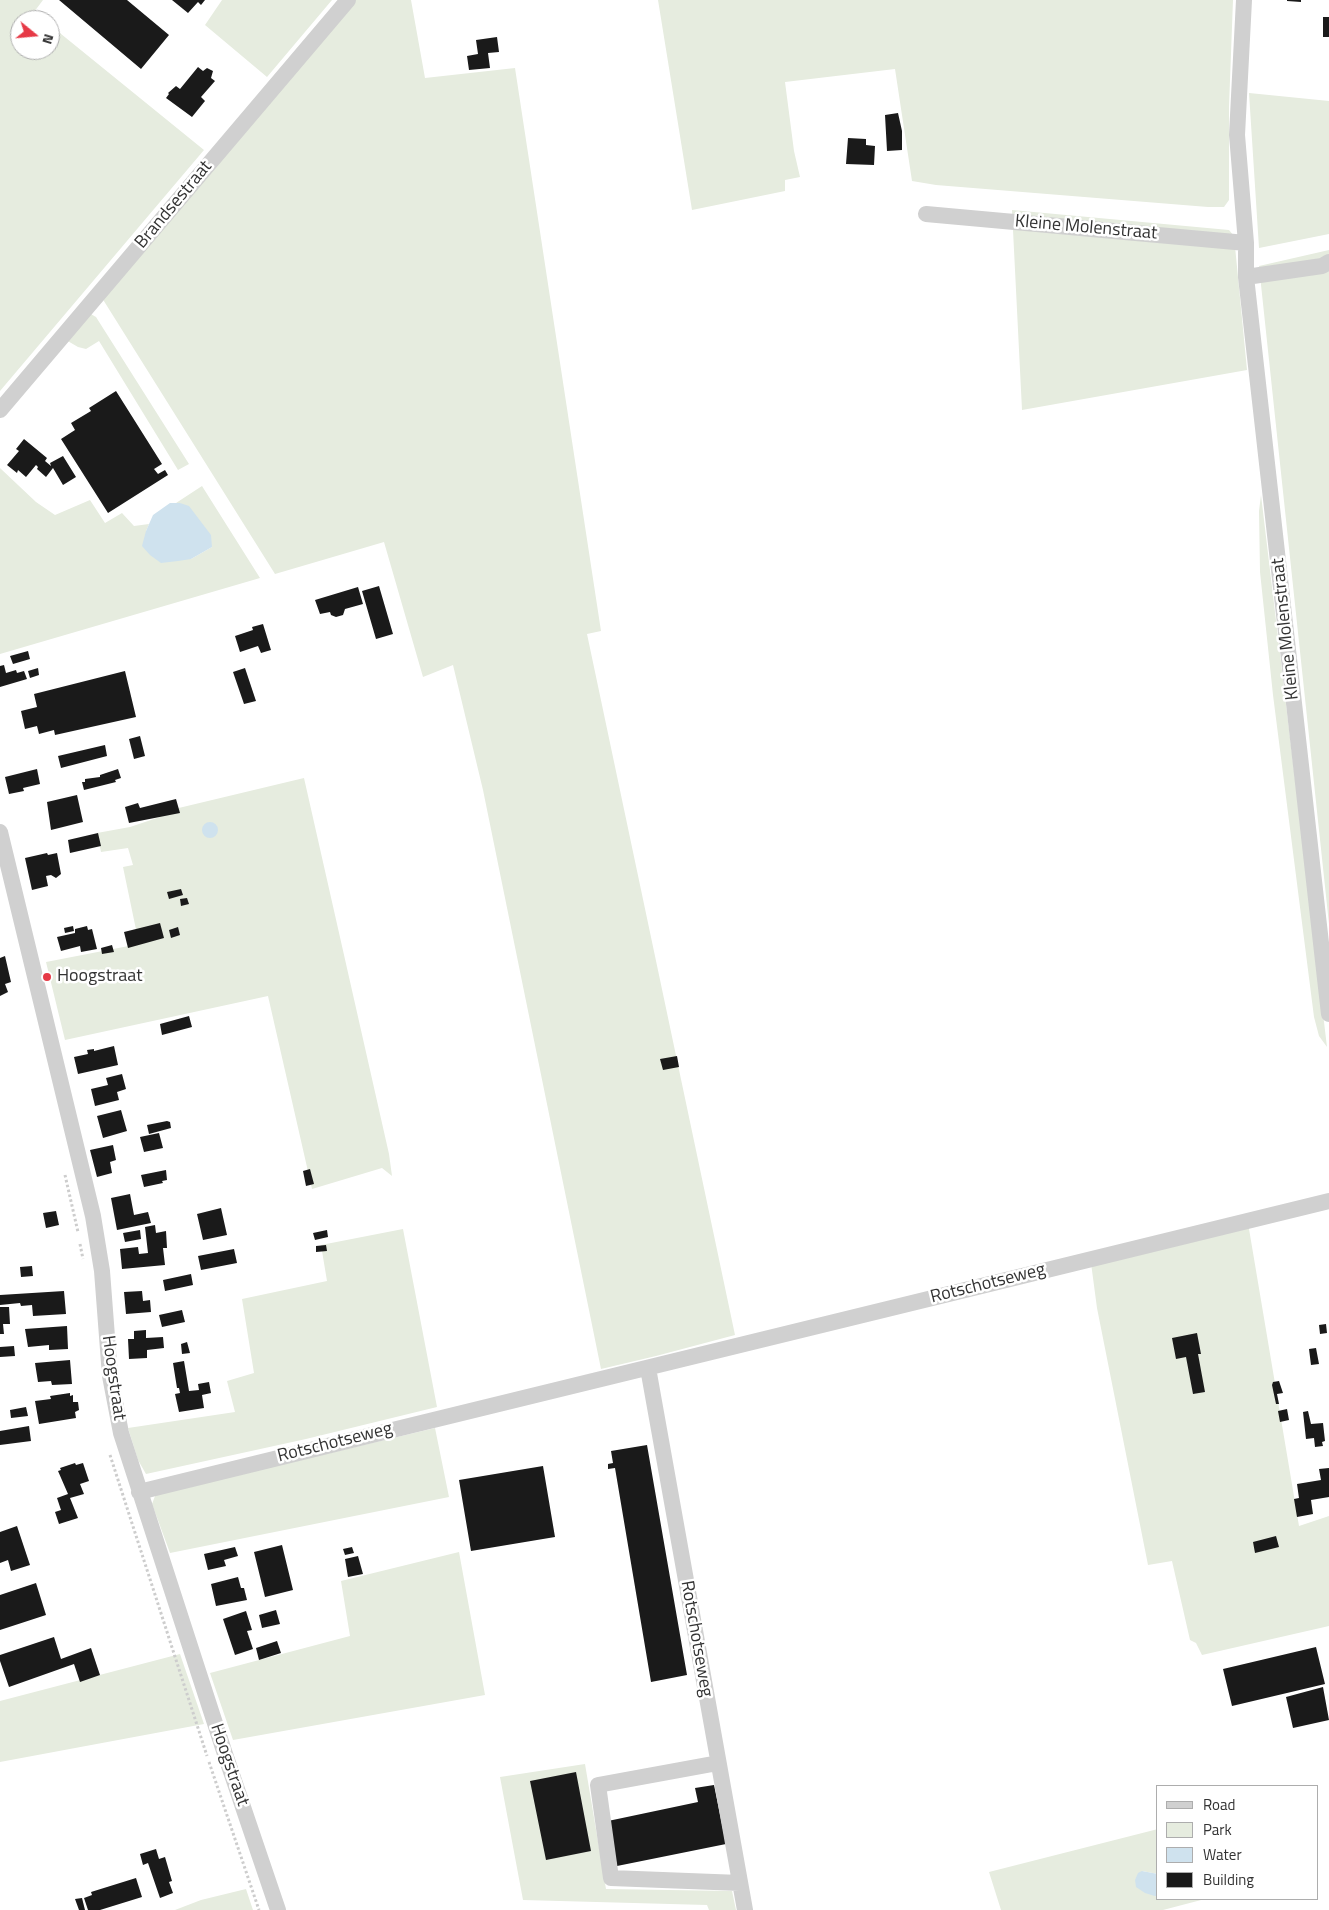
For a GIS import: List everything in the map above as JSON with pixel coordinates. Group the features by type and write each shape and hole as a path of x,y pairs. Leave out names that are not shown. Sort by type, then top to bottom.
{"street":[{"name":"Brandsestraat","path":"0,410 348,0"},
{"name":"Kleine Molenstraat","path":"1244,0 1237,135 1246,243 1246,277 1329,1014"},
{"name":"Kleine Molenstraat","path":"926,214 1246,243"},
{"path":"1246,277 1322,266 1329,262"},
{"name":"Hoogstraat","path":"0,832 91,1206 102,1271 113,1398 121,1433 278,1910"},
{"name":"Rotschotseweg","path":"139,1492 1329,1201"},
{"name":"Rotschotseweg","path":"648,1368 745,1910"},
{"path":"718,1763 598,1785 611,1878 740,1883"}],"green space":[{"path":"0,0 43,0 36,10 10,10 10,60 60,60 60,33 204,150 0,391"},
{"path":"222,0 332,0 267,77 205,25"},
{"path":"353,0 411,0 425,78 515,68 601,631 587,634 735,1335 601,1369 483,790 453,665 423,677 384,542 275,574 102,298"},
{"path":"658,0 1233,0 1229,107 1229,200 1224,207 1208,207 936,185 912,181 895,69 785,82 794,151 800,177 785,180 785,191 692,210"},
{"path":"1249,93 1329,101 1329,234 1259,248"},
{"path":"1012,210 1229,230 1234,236 1247,370 1022,410"},
{"path":"1329,250 1329,924 1259,266"},
{"path":"89,313 96,317 189,464 178,470 99,341 86,349 66,340"},
{"path":"0,468 36,502 55,515 90,500 105,523 122,513 134,526 149,524 146,531 191,559 212,547 180,503 176,503 202,486 260,578 0,654"},
{"path":"1261,495 1327,1047 1319,1036 1314,1017 1273,695 1260,572 1259,511"},
{"path":"304,778 389,1154 392,1176 382,1168 312,1189 268,996 65,1040 46,962 139,944 123,867 133,865 128,848 101,852 97,833 130,827 160,817 162,812"},
{"path":"1248,1223 1299,1526 1329,1516 1329,1626 1202,1655 1196,1643 1190,1640 1172,1561 1148,1565 1097,1308 1091,1263"},
{"path":"403,1229 437,1407 306,1439 146,1474 138,1460 128,1428 235,1412 227,1381 254,1373 242,1299 327,1281 321,1245"},
{"path":"435,1428 449,1497 170,1553 152,1504 155,1496 163,1493"},
{"path":"459,1552 485,1695 233,1740 210,1673 350,1636 341,1581"},
{"path":"180,1654 204,1724 0,1762 0,1701"},
{"path":"585,1764 606,1889 732,1891 736,1910 709,1910 707,1905 523,1900 500,1777"},
{"path":"1156,1830 1156,1874 1142,1871 1156,1896 1156,1900 1201,1900 1163,1910 1001,1910 989,1872"},
{"path":"246,1889 253,1910 175,1910 201,1900"}],"water":[{"path":"170,503 180,503 189,506 211,535 212,547 191,559 178,561 161,563 150,555 142,546 146,531 153,515"},
{"path":"207,822 213,822 218,827 216,836 207,838 202,833 202,827"},
{"path":"1142,1871 1156,1874 1156,1896 1145,1893 1136,1887 1135,1880 1138,1873"}],"building":[{"path":"59,0 127,0 169,35 141,69"},
{"path":"172,0 205,0 201,5 198,2 188,13"},
{"path":"1301,0 1301,2 1287,1"},
{"path":"1323,17 1329,17 1329,37 1323,37"},
{"path":"497,37 499,52 488,53 490,68 469,70 467,56 478,54 476,40"},
{"path":"198,67 203,71 207,68 213,71 211,78 215,81 201,97 205,101 192,117 166,98 168,93 176,86 180,89"},
{"path":"898,113 902,131 902,150 887,151 885,115"},
{"path":"848,138 866,139 866,145 875,146 874,165 846,164"},
{"path":"116,391 162,464 154,469 158,474 165,470 168,475 108,513 61,439 75,430 71,423 91,411 89,408"},
{"path":"24,439 47,458 45,461 51,466 50,463 63,456 76,477 63,485 53,468 46,477 37,469 36,465 26,477 18,470 17,473 7,465 19,451 16,449"},
{"path":"379,586 393,634 376,639 362,591"},
{"path":"358,587 363,604 345,609 343,615 336,617 331,615 330,612 320,614 315,600"},
{"path":"263,624 271,650 261,653 258,646 240,652 235,636 253,630 252,627"},
{"path":"28,651 30,659 13,664 10,656"},
{"path":"4,665 6,673 16,670 17,673 24,671 27,679 0,687 0,666"},
{"path":"38,668 39,675 30,678 28,671"},
{"path":"245,668 256,701 244,704 233,672"},
{"path":"125,671 136,717 55,735 54,730 39,734 37,726 25,729 21,711 37,707 34,694"},
{"path":"140,736 145,756 134,759 129,739"},
{"path":"105,745 107,756 61,768 58,756"},
{"path":"37,769 40,784 23,788 24,791 9,794 5,777"},
{"path":"118,769 121,778 115,780 116,782 84,790 82,782 85,782 85,779 100,777 100,775"},
{"path":"77,795 83,822 51,830 47,802"},
{"path":"176,799 180,813 129,823 125,807 138,803 140,808"},
{"path":"98,833 101,846 70,853 68,840"},
{"path":"47,853 48,855 57,853 61,874 56,878 51,875 46,876 48,886 32,890 25,858"},
{"path":"181,889 183,895 169,899 167,892"},
{"path":"187,898 189,904 181,906 180,899"},
{"path":"160,923 164,938 128,948 124,932"},
{"path":"73,926 74,931 65,933 64,928"},
{"path":"87,926 88,930 92,929 97,949 81,952 80,946 61,951 57,937 75,933 75,929"},
{"path":"178,927 180,935 171,938 169,930"},
{"path":"112,945 114,952 102,954 101,948"},
{"path":"5,956 11,982 5,984 8,992 0,996 0,958"},
{"path":"189,1016 192,1027 162,1035 160,1024"},
{"path":"114,1046 118,1065 78,1074 74,1057 88,1054 87,1050 94,1049 94,1051"},
{"path":"677,1056 679,1067 663,1070 660,1059"},
{"path":"122,1074 126,1089 117,1092 119,1100 95,1106 91,1089 108,1085 106,1078"},
{"path":"121,1110 127,1131 103,1138 97,1116"},
{"path":"170,1122 171,1128 149,1134 147,1125"},
{"path":"159,1133 163,1148 144,1152 140,1137"},
{"path":"113,1145 116,1160 110,1162 112,1173 97,1177 90,1150"},
{"path":"310,1169 314,1184 306,1186 303,1171"},
{"path":"166,1170 167,1180 162,1181 163,1183 144,1187 141,1175"},
{"path":"130,1194 134,1215 148,1212 151,1223 117,1230 111,1198"},
{"path":"221,1208 227,1235 203,1240 197,1214"},
{"path":"56,1211 59,1225 46,1228 43,1213"},
{"path":"155,1225 156,1233 166,1231 167,1248 163,1248 165,1265 122,1269 120,1249 138,1247 139,1254 148,1253 145,1227"},
{"path":"140,1230 141,1239 125,1242 123,1233"},
{"path":"327,1230 328,1237 315,1240 313,1233"},
{"path":"326,1245 327,1251 316,1252 316,1246"},
{"path":"234,1249 237,1263 201,1270 198,1256"},
{"path":"32,1266 33,1276 21,1277 20,1267"},
{"path":"191,1274 193,1285 165,1291 163,1280"},
{"path":"64,1291 66,1314 33,1316 32,1305 21,1306 20,1303 0,1305 0,1295"},
{"path":"142,1291 143,1301 150,1300 151,1312 126,1314 124,1292"},
{"path":"0,1307 9,1307 10,1324 3,1324 4,1334 0,1334"},
{"path":"182,1310 185,1322 162,1327 159,1315"},
{"path":"1326,1324 1327,1333 1320,1334 1319,1325"},
{"path":"67,1326 68,1349 49,1350 49,1345 28,1347 25,1329"},
{"path":"146,1330 146,1338 163,1337 164,1348 147,1350 147,1358 129,1359 128,1339 134,1339 134,1331"},
{"path":"1197,1333 1201,1354 1198,1354 1205,1392 1193,1394 1186,1357 1176,1359 1172,1338"},
{"path":"187,1342 190,1353 182,1354 181,1344"},
{"path":"14,1346 15,1356 0,1357 0,1347"},
{"path":"1316,1348 1319,1364 1311,1365 1309,1349"},
{"path":"70,1360 72,1384 52,1385 51,1381 38,1382 35,1363"},
{"path":"184,1361 189,1391 199,1390 198,1384 209,1382 211,1393 202,1395 204,1408 179,1412 175,1394 180,1393 179,1388 177,1388 173,1363"},
{"path":"1279,1381 1283,1393 1277,1394 1279,1404 1276,1404 1272,1385 1273,1382"},
{"path":"70,1393 70,1396 73,1395 73,1402 78,1402 79,1410 75,1412 76,1418 39,1424 35,1401 51,1399 50,1396"},
{"path":"26,1407 28,1416 11,1418 10,1410"},
{"path":"1287,1409 1289,1420 1280,1422 1278,1411"},
{"path":"1308,1411 1311,1424 1323,1423 1325,1441 1322,1442 1323,1446 1315,1447 1314,1438 1306,1439 1303,1412"},
{"path":"29,1426 31,1441 0,1445 0,1431"},
{"path":"647,1445 687,1675 651,1682 615,1468 608,1469 608,1464 613,1463 611,1451"},
{"path":"75,1463 76,1465 83,1463 89,1481 80,1484 84,1494 70,1498 78,1518 59,1524 55,1512 61,1510 57,1498 68,1494 58,1471 61,1470 60,1468"},
{"path":"543,1466 555,1537 471,1551 459,1480"},
{"path":"1329,1468 1329,1497 1311,1500 1313,1514 1297,1517 1294,1499 1299,1498 1297,1484 1321,1480 1319,1469"},
{"path":"17,1526 30,1565 11,1571 8,1560 0,1563 0,1532"},
{"path":"1276,1536 1279,1547 1255,1553 1253,1542"},
{"path":"282,1545 293,1590 265,1597 254,1552"},
{"path":"235,1547 238,1556 224,1560 226,1566 208,1570 204,1554"},
{"path":"352,1547 354,1553 345,1555 343,1549"},
{"path":"358,1556 363,1574 348,1577 345,1559"},
{"path":"238,1577 241,1588 244,1588 247,1600 216,1606 211,1584"},
{"path":"36,1583 46,1615 0,1630 0,1595"},
{"path":"276,1610 280,1624 262,1628 259,1615"},
{"path":"246,1611 252,1630 247,1631 253,1649 235,1655 223,1619"},
{"path":"54,1637 61,1659 91,1648 100,1675 80,1682 74,1664 9,1687 0,1661 0,1655"},
{"path":"277,1641 281,1653 259,1660 256,1648"},
{"path":"1316,1647 1325,1684 1232,1706 1223,1669"},
{"path":"1323,1687 1329,1720 1293,1728 1286,1697"},
{"path":"576,1772 591,1851 546,1860 530,1781"},
{"path":"714,1785 726,1844 617,1866 608,1821 698,1802 695,1788"},
{"path":"156,1849 159,1859 165,1857 172,1881 169,1882 173,1893 160,1898 148,1863 143,1865 140,1854"},
{"path":"136,1878 142,1897 100,1910 88,1910 84,1898 92,1895 91,1892"},
{"path":"82,1898 85,1910 79,1910 75,1899"}],"place":[{"name":"Hoogstraat","path":"47,977"}]}
